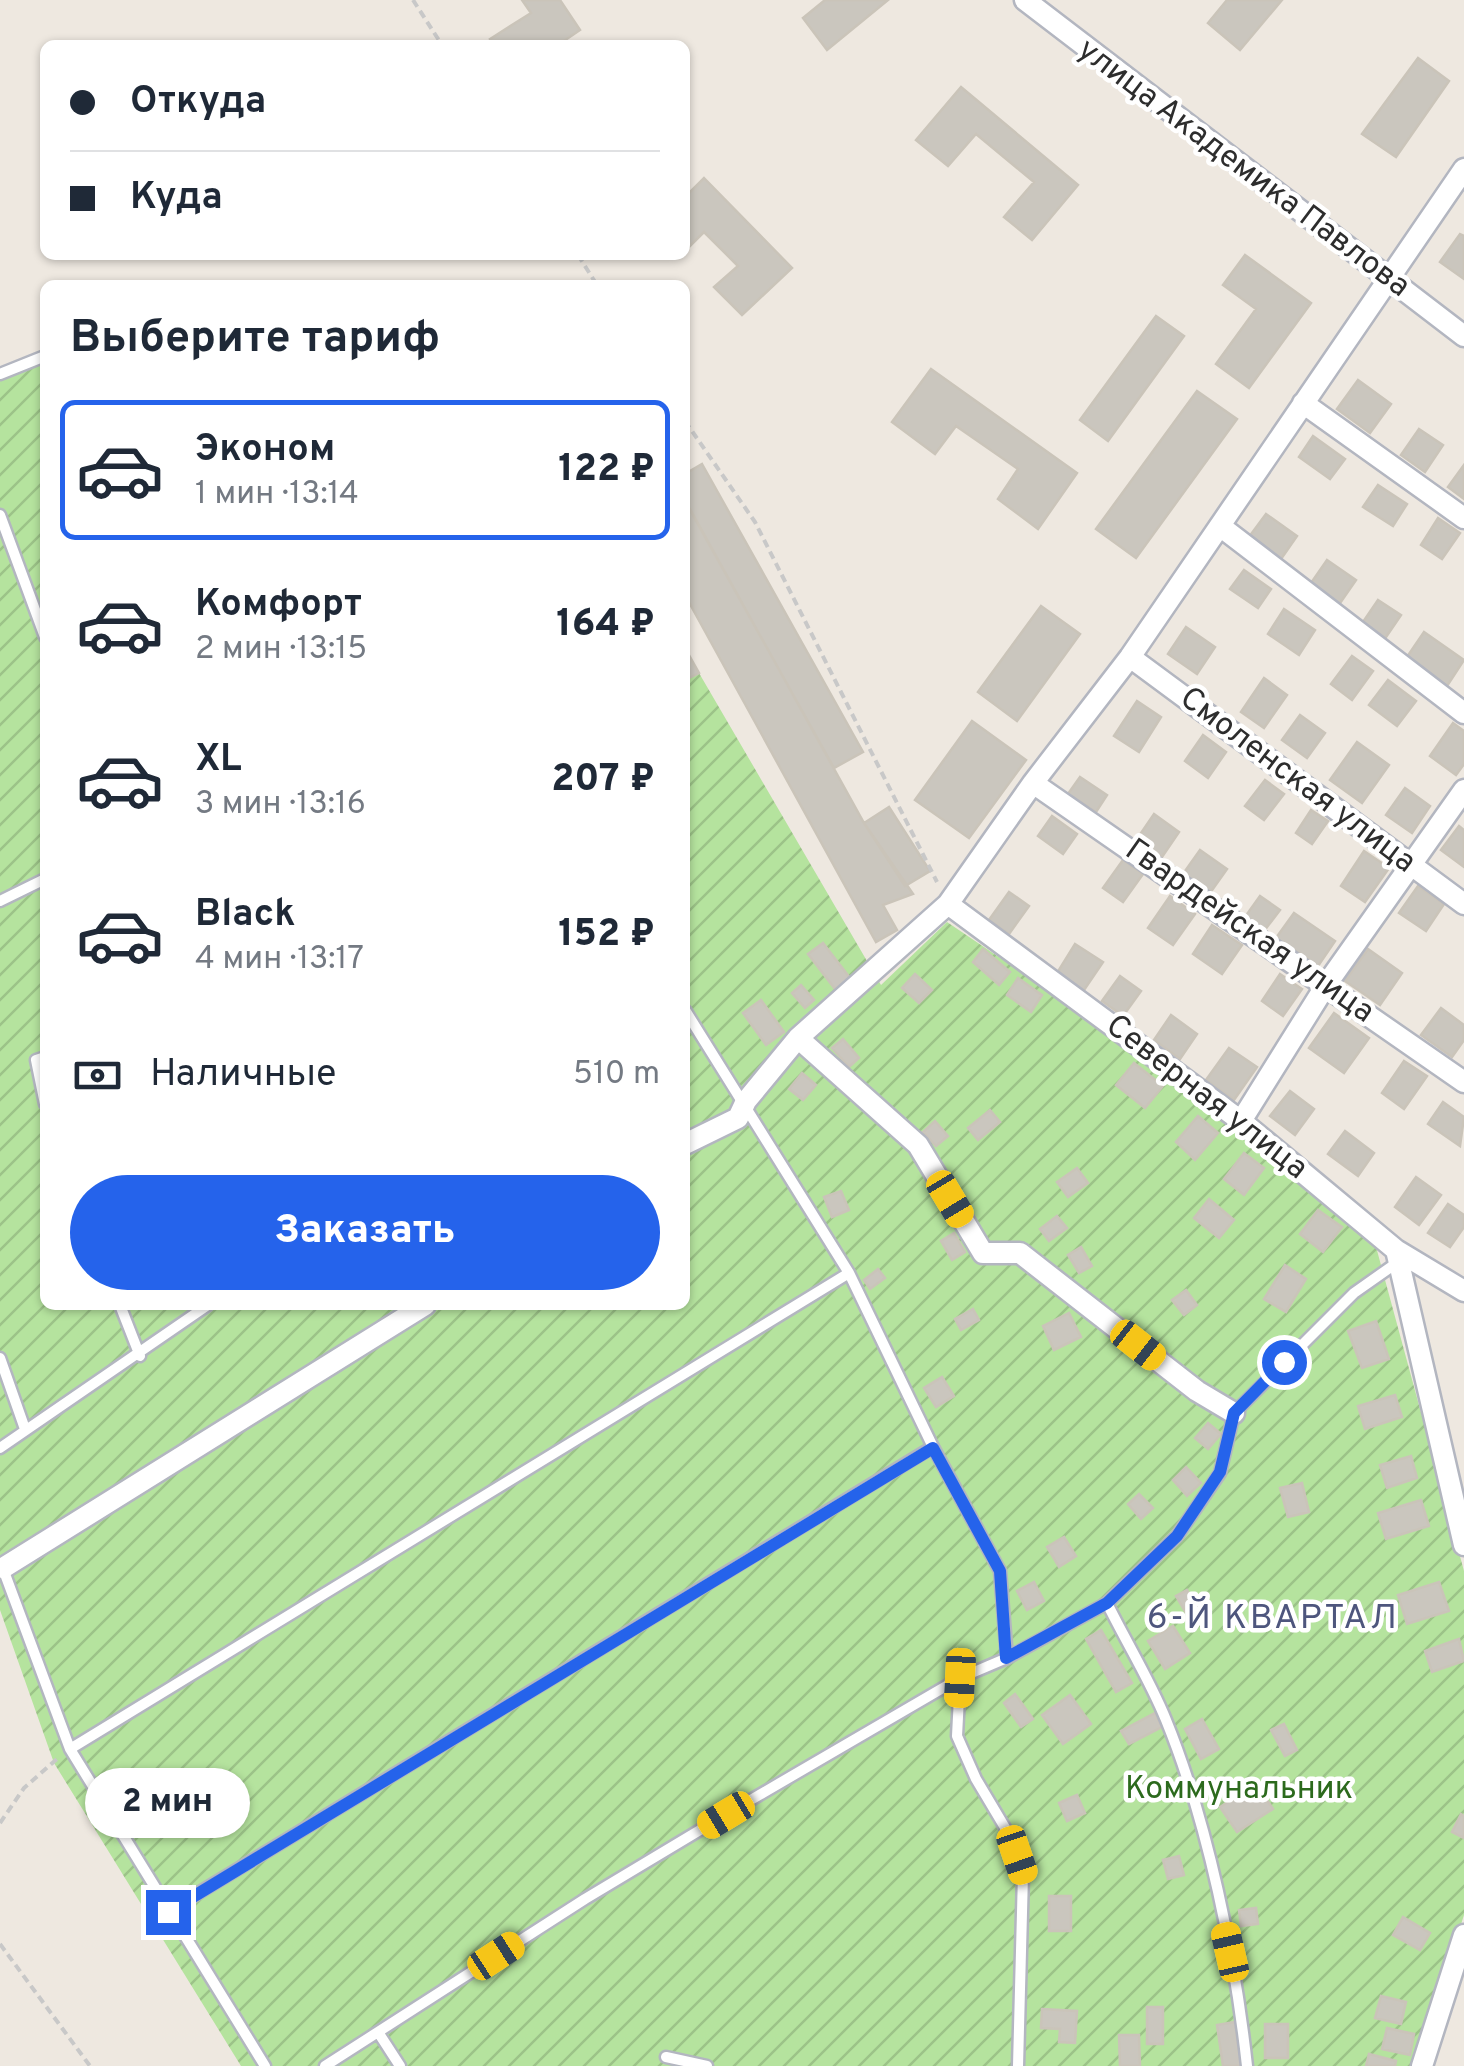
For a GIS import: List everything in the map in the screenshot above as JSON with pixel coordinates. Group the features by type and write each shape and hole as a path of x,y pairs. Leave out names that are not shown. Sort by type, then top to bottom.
{"street":[{"name":"улица Академика Павлова","path":"1025,0 1464,336"},
{"path":"690,1142 738,1118 746,1101 798,1038 948,904 1033,783 1130,657 1464,169"},
{"path":"1303,403 1464,518"},
{"path":"1220,526 1464,713"},
{"name":"Смоленская улица","path":"1130,657 1464,904"},
{"name":"Гвардейская улица","path":"1033,783 1464,1082"},
{"path":"1241,1121 1326,985 1464,790"},
{"name":"Северная улица","path":"948,904 1241,1121 1397,1256 1464,1291"},
{"path":"798,1038 918,1145 983,1253 1020,1253 1197,1390 1234,1413"},
{"path":"1397,1256 1464,1544"},
{"path":"2,1564 417,1310"},
{"path":"1422,2066 1464,1935"}],"lane":[{"path":"0,374 40,358"},
{"path":"0,514 40,623"},
{"path":"0,901 40,881"},
{"path":"690,1019 746,1101 849,1273 933,1448 1000,1571 1006,1658"},
{"path":"326,2066 584,1898 960,1678 1006,1658 1107,1603 1177,1536 1220,1472 1234,1413 1354,1293 1397,1256"},
{"path":"70,1749 849,1273"},
{"path":"122,1310 140,1356"},
{"path":"0,1448 140,1356 201,1310"},
{"path":"0,1358 25,1429"},
{"path":"168,1912 933,1448"},
{"path":"2,1564 70,1749 265,2066"},
{"path":"1107,1603 1166,1720 1203,1841 1238,1988 1247,2066"},
{"path":"960,1678 957,1736 976,1780 1010,1836 1023,1874 1018,2066"},
{"path":"378,2032 400,2066"},
{"path":"666,2057 707,2066"}],"path":[{"path":"413,0 439,40"},
{"path":"690,429 771,552 948,904"},
{"path":"0,1823 24,1788 70,1749"},
{"path":"0,1944 90,2066"}],"green space":[{"name":"Коммунальник","path":"40,364 40,1310 690,1310 690,678 699,673 881,985 947,922 1127,1044 1375,1243 1464,1571 1464,1915 1415,2066 241,2066 54,1763 0,1610 0,380"}],"building":[{"path":"522,0 560,0 580,30 565,40 490,39 531,13"},
{"path":"825,0 888,0 827,50 803,18"},
{"path":"1227,0 1282,0 1240,50 1208,23"},
{"path":"1418,58 1449,81 1396,157 1362,134"},
{"path":"961,87 1078,185 1032,240 1004,217 1034,182 976,134 948,166 916,140"},
{"path":"704,178 792,268 742,315 714,287 738,266 704,232 690,246 690,192"},
{"path":"1460,234 1464,236 1464,279 1440,262"},
{"path":"1245,255 1311,303 1249,388 1216,364 1256,309 1223,285"},
{"path":"1156,316 1184,336 1108,441 1080,420"},
{"path":"931,369 1077,473 1038,529 998,499 1018,469 956,426 935,454 892,422"},
{"path":"1358,380 1391,404 1370,433 1337,409"},
{"path":"1197,391 1237,419 1136,558 1096,529"},
{"path":"1419,429 1443,445 1425,472 1401,455"},
{"path":"1313,436 1345,459 1330,479 1299,457"},
{"path":"702,464 863,752 834,768 690,510 690,471"},
{"path":"1464,465 1464,499 1448,487"},
{"path":"1378,485 1407,504 1393,526 1363,507"},
{"path":"690,509 864,823 913,894 883,905 897,930 876,942 690,604"},
{"path":"1266,514 1297,536 1281,559 1249,537"},
{"path":"1438,518 1460,533 1442,559 1421,545"},
{"path":"1327,560 1356,580 1338,606 1309,586"},
{"path":"1244,570 1271,589 1258,608 1230,589"},
{"path":"1378,600 1401,615 1384,640 1361,625"},
{"path":"1041,606 1080,634 1017,721 978,692"},
{"path":"1284,609 1315,630 1299,655 1268,634"},
{"path":"1186,627 1215,647 1197,674 1168,654"},
{"path":"1424,632 1464,660 1447,686 1407,657"},
{"path":"1352,656 1373,671 1352,700 1331,684"},
{"path":"690,657 699,673 690,678"},
{"path":"1264,678 1287,695 1264,728 1241,712"},
{"path":"1388,680 1416,701 1397,726 1369,705"},
{"path":"1137,701 1161,717 1139,752 1114,736"},
{"path":"1300,715 1325,733 1307,758 1282,740"},
{"path":"972,721 1026,760 969,838 915,800"},
{"path":"1453,723 1464,731 1464,764 1456,775 1430,756"},
{"path":"1203,735 1226,752 1208,778 1185,761"},
{"path":"1357,742 1389,765 1362,803 1330,780"},
{"path":"1080,777 1107,795 1096,812 1068,794"},
{"path":"1265,780 1284,794 1264,820 1245,806"},
{"path":"1405,788 1430,806 1412,833 1386,815"},
{"path":"889,807 930,871 905,886 864,823"},
{"path":"1311,810 1328,821 1312,844 1296,833"},
{"path":"1154,814 1179,832 1162,857 1137,839"},
{"path":"1052,816 1077,834 1063,854 1038,836"},
{"path":"1459,826 1464,830 1464,867 1441,850"},
{"path":"1200,850 1227,869 1210,893 1183,874"},
{"path":"1364,851 1389,868 1365,902 1341,886"},
{"path":"1123,860 1143,874 1123,902 1103,888"},
{"path":"1418,886 1444,904 1426,931 1399,913"},
{"path":"1009,892 1029,906 1009,934 989,920"},
{"path":"1170,896 1195,914 1173,945 1148,928"},
{"path":"1260,896 1280,910 1264,931 1245,917"},
{"path":"1294,913 1335,941 1318,966 1276,938"},
{"path":"1212,925 1242,945 1222,974 1193,954"},
{"path":"823,943 850,978 835,989 808,954"},
{"path":"1075,944 1103,962 1084,990 1057,973"},
{"path":"983,949 1010,972 999,985 973,962"},
{"path":"1368,949 1402,973 1380,1005 1345,981"},
{"path":"915,974 932,990 919,1003 902,988"},
{"path":"1280,974 1302,989 1283,1016 1262,1001"},
{"path":"1120,976 1141,991 1123,1016 1102,1001"},
{"path":"1018,978 1042,995 1031,1012 1007,995"},
{"path":"801,985 814,1000 805,1008 792,993"},
{"path":"761,1000 784,1032 766,1045 743,1013"},
{"path":"1441,1008 1464,1025 1464,1040 1452,1057 1421,1035"},
{"path":"1334,1013 1369,1038 1344,1073 1309,1048"},
{"path":"1171,1015 1197,1034 1180,1059 1154,1040"},
{"path":"843,1039 859,1058 849,1067 832,1048"},
{"path":"1229,1048 1257,1067 1234,1100 1206,1080"},
{"path":"1404,1061 1427,1076 1404,1109 1382,1093"},
{"path":"1134,1063 1163,1086 1145,1108 1116,1085"},
{"path":"802,1073 816,1085 803,1100 789,1089"},
{"path":"1290,1091 1314,1109 1295,1135 1270,1116"},
{"path":"1443,1102 1464,1117 1460,1146 1428,1124"},
{"path":"990,1110 1000,1122 978,1140 968,1128"},
{"path":"1198,1116 1218,1133 1195,1160 1176,1142"},
{"path":"935,1121 948,1136 936,1146 923,1132"},
{"path":"1345,1131 1374,1153 1358,1176 1328,1154"},
{"path":"1244,1153 1264,1168 1244,1195 1224,1179"},
{"path":"1077,1168 1088,1183 1068,1197 1057,1182"},
{"path":"1416,1177 1441,1195 1419,1225 1395,1207"},
{"path":"841,1191 849,1210 832,1217 824,1197"},
{"path":"1209,1199 1234,1220 1219,1238 1194,1218"},
{"path":"1448,1204 1464,1215 1464,1227 1450,1247 1428,1233"},
{"path":"1318,1210 1342,1227 1323,1252 1300,1234"},
{"path":"1057,1216 1067,1228 1049,1241 1040,1229"},
{"path":"954,1233 965,1252 952,1260 941,1241"},
{"path":"1081,1247 1092,1266 1079,1273 1068,1255"},
{"path":"1285,1265 1306,1279 1286,1312 1264,1299"},
{"path":"878,1269 885,1278 870,1289 864,1280"},
{"path":"1186,1290 1197,1305 1184,1315 1172,1300"},
{"path":"973,1309 979,1320 961,1330 955,1319"},
{"path":"1069,1313 1081,1337 1054,1350 1043,1326"},
{"path":"1376,1321 1389,1359 1362,1368 1348,1331"},
{"path":"942,1377 954,1396 936,1407 924,1388"},
{"path":"1395,1395 1402,1417 1365,1429 1358,1406"},
{"path":"1208,1423 1221,1434 1208,1449 1195,1438"},
{"path":"1411,1456 1417,1478 1387,1488 1380,1465"},
{"path":"1186,1467 1201,1483 1187,1496 1173,1480"},
{"path":"1302,1483 1309,1512 1288,1517 1280,1488"},
{"path":"1139,1494 1153,1508 1141,1519 1128,1504"},
{"path":"1421,1500 1429,1526 1386,1539 1378,1513"},
{"path":"1064,1537 1076,1556 1059,1567 1047,1547"},
{"path":"1034,1582 1044,1601 1027,1610 1017,1591"},
{"path":"1439,1582 1449,1611 1407,1624 1398,1595"},
{"path":"1187,1590 1197,1606 1186,1613 1176,1596"},
{"path":"1173,1626 1190,1653 1165,1669 1148,1641"},
{"path":"1101,1630 1132,1683 1116,1692 1086,1639"},
{"path":"1459,1639 1464,1661 1432,1672 1425,1651"},
{"path":"1015,1694 1033,1719 1021,1727 1004,1703"},
{"path":"1070,1695 1091,1724 1063,1744 1042,1715"},
{"path":"1155,1713 1162,1727 1129,1744 1121,1731"},
{"path":"1202,1719 1219,1749 1201,1759 1185,1729"},
{"path":"1284,1724 1297,1750 1285,1756 1271,1730"},
{"path":"1256,1784 1273,1809 1237,1832 1220,1807"},
{"path":"1077,1795 1085,1813 1067,1821 1059,1803"},
{"path":"1461,1814 1464,1816 1464,1838 1452,1832"},
{"path":"1179,1856 1184,1875 1168,1879 1163,1860"},
{"path":"1049,1896 1071,1896 1071,1931 1049,1931"},
{"path":"1256,1908 1258,1924 1241,1926 1239,1910"},
{"path":"1403,1917 1430,1933 1420,1950 1393,1935"},
{"path":"1381,1996 1406,2002 1401,2024 1375,2018"},
{"path":"1147,2007 1163,2007 1163,2044 1147,2044"},
{"path":"1042,2009 1077,2011 1075,2043 1059,2042 1060,2029 1041,2028"},
{"path":"1235,2022 1241,2066 1223,2066 1217,2025"},
{"path":"1265,2024 1288,2024 1288,2058 1265,2058"},
{"path":"1387,2028 1414,2034 1410,2055 1382,2049"},
{"path":"1119,2035 1139,2035 1140,2066 1120,2066"},
{"path":"1369,2054 1396,2061 1395,2066 1366,2066"}],"district":[{"name":"6-Й КВАРТАЛ","path":"1273,1619"}],"route":[{"path":"168,1912 933,1448 1000,1571 1006,1658 1107,1603 1177,1536 1220,1472 1234,1413 1284,1362"}]}
